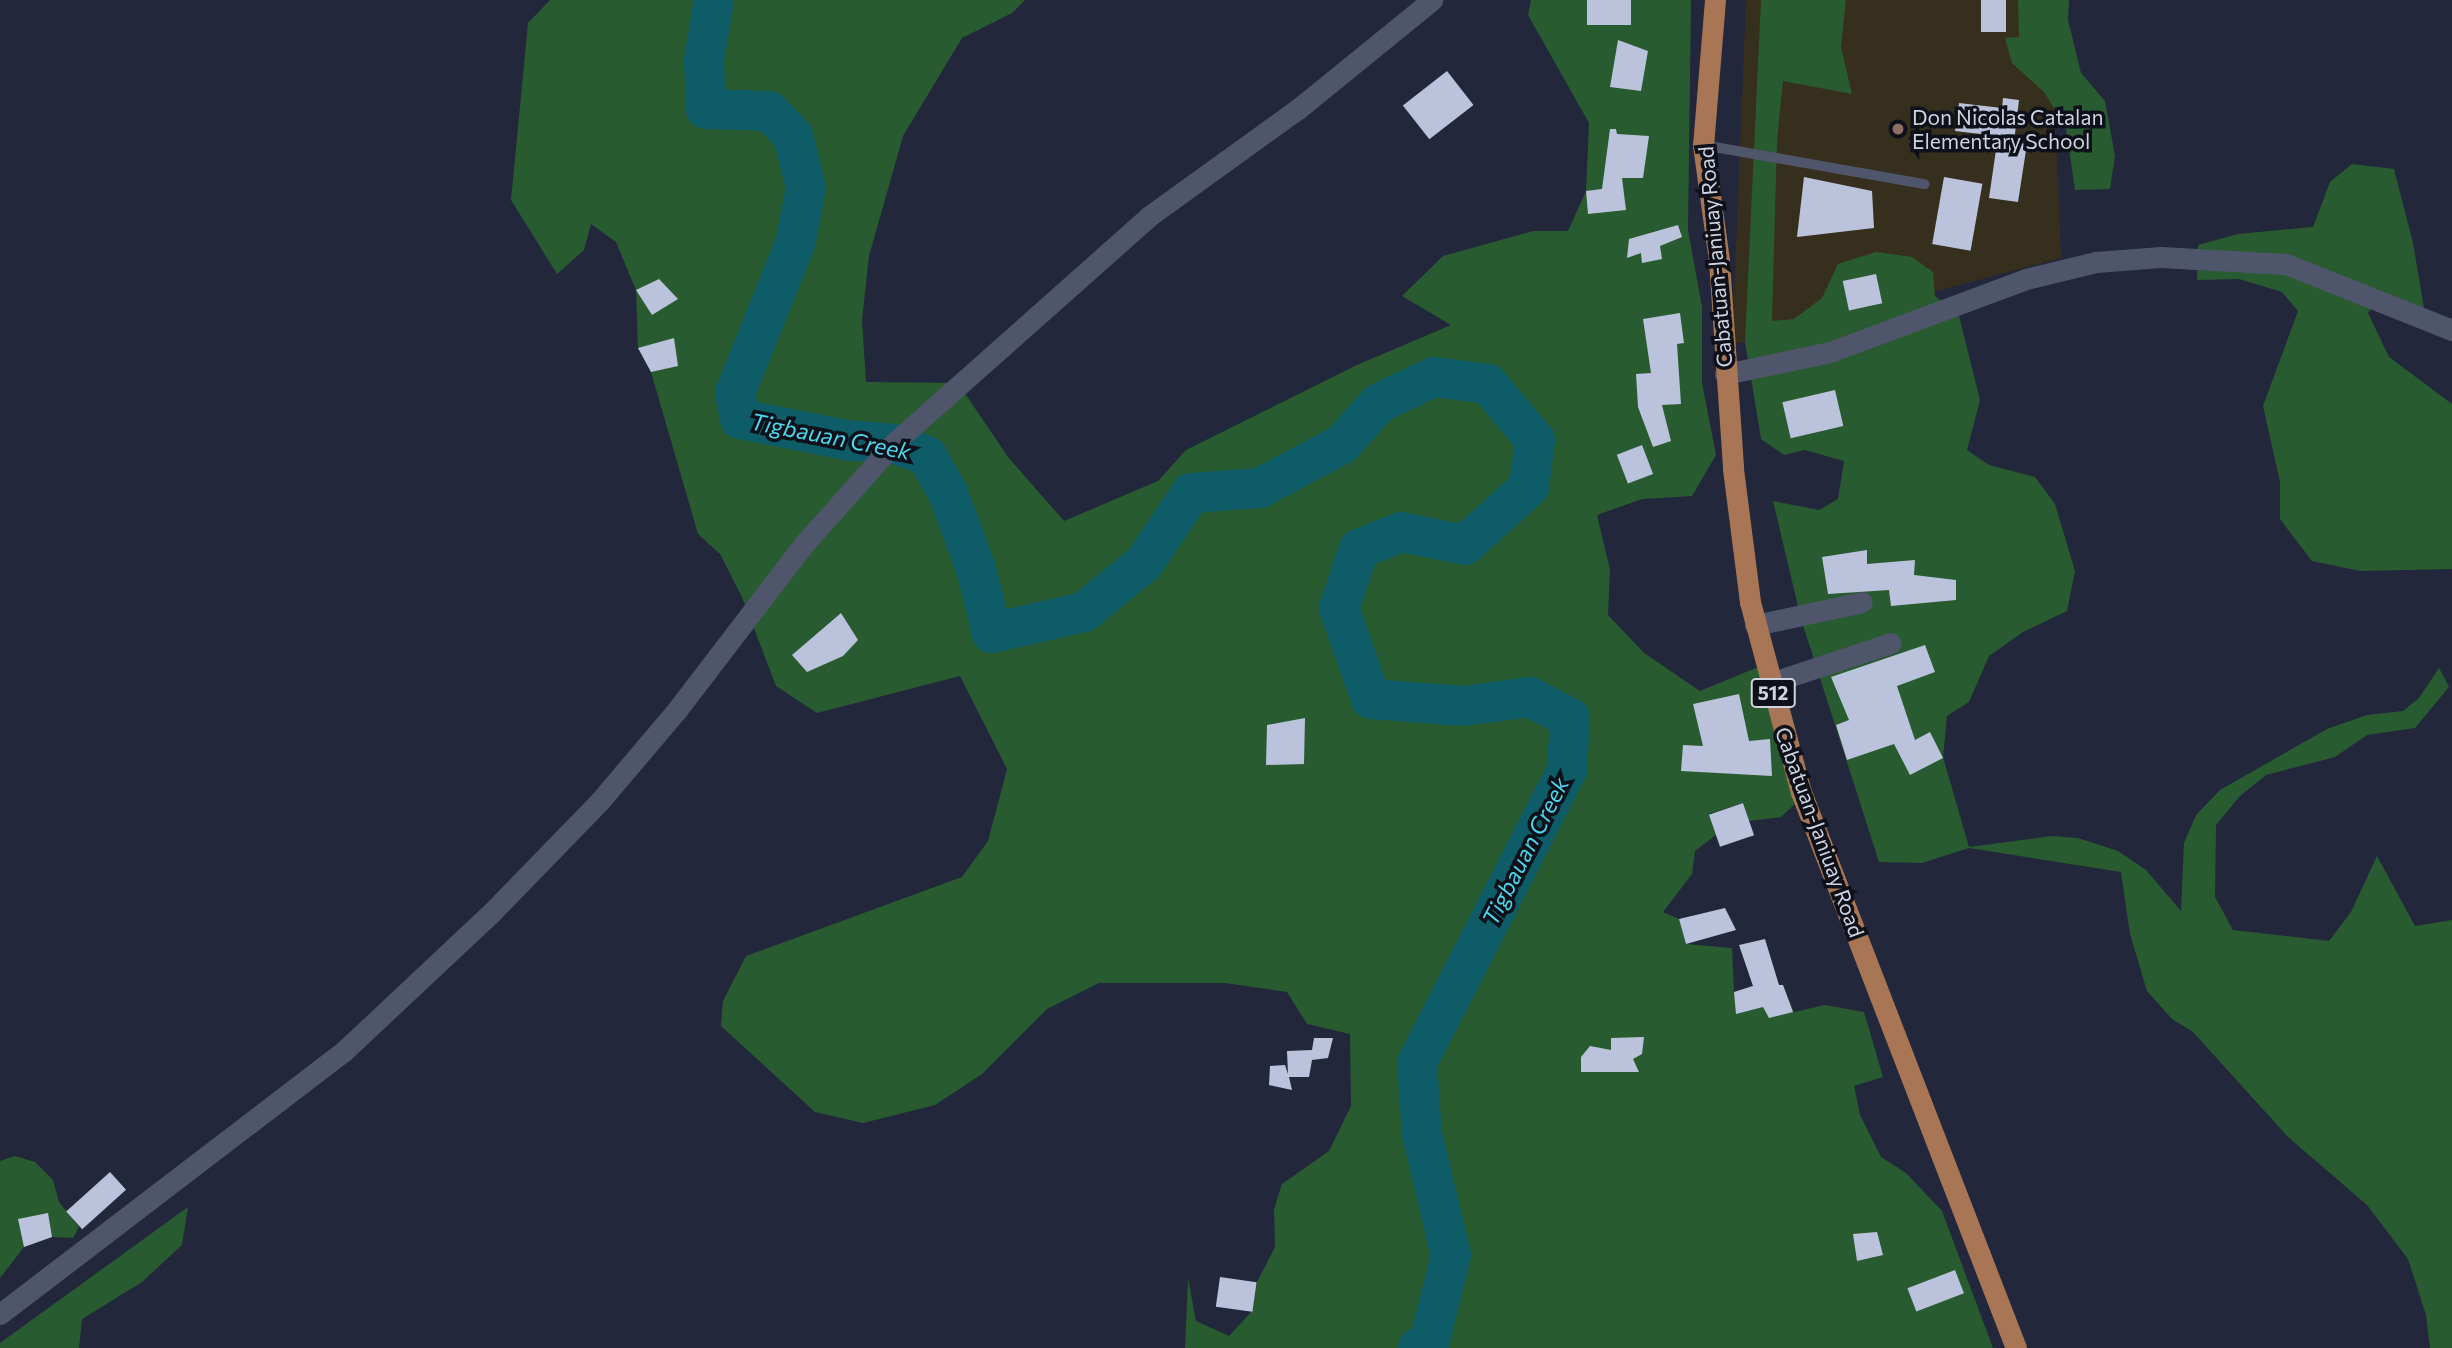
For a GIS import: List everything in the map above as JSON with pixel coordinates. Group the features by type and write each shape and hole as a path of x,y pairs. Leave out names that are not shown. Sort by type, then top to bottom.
{"main road":[{"name":"Cabatuan-Janiuay Road","path":"1715,0 1703,145 1719,261 1734,482 1755,625 1801,792 2016,1348"}],"street":[{"path":"0,1314 332,1061 493,911 599,802 677,710 788,564 895,442 1148,217 1298,109 1432,0"},
{"path":"1725,374 1830,352 2026,279 2096,262 2161,257 2287,264 2452,330"},
{"path":"1755,625 1862,602"},
{"path":"1770,683 1891,643"}],"lane":[{"path":"1703,145 1925,184"}],"shaded area":[{"name":"Don Nicolas Catalan Elementary School","path":"1746,0 2051,0 2061,258 1732,345"}],"green space":[{"path":"550,0 1025,0 1012,13 962,38 903,136 869,256 862,320 866,382 958,383 1008,457 1064,521 1158,481 1186,450 1357,365 1451,325 1402,296 1443,256 1533,231 1568,231 1586,191 1589,123 1528,15 1531,0 1691,0 1688,230 1702,307 1702,383 1716,455 1692,496 1642,499 1597,515 1610,570 1608,615 1644,653 1700,691 1768,663 1798,801 1781,817 1749,821 1743,803 1709,814 1716,835 1695,851 1692,874 1663,912 1679,919 1686,944 1732,948 1734,992 1761,983 1783,985 1794,1012 1825,1005 1864,1012 1883,1077 1854,1086 1860,1115 1881,1157 1906,1173 1942,1211 1993,1348 1185,1348 1188,1278 1196,1321 1229,1336 1253,1310 1257,1282 1275,1247 1274,1209 1282,1184 1329,1151 1351,1106 1350,1034 1307,1024 1287,992 1225,983 1099,983 1047,1009 982,1074 935,1105 863,1123 815,1112 721,1026 723,1001 746,956 962,877 988,841 1007,769 960,676 817,713 776,686 742,597 720,554 698,534 651,372 638,348 636,290 616,242 591,224 584,250 557,274 511,200 528,23"},
{"path":"1761,0 1846,0 1841,47 1852,94 1783,81 1777,141 1772,321 1794,319 1822,298 1838,264 1876,252 1912,257 1933,272 1935,296 1959,316 1980,400 1967,450 1989,465 2035,477 2055,504 2075,571 2067,611 2023,632 1989,656 1969,702 1947,716 1943,757 1969,847 2052,836 2078,838 2118,851 2146,870 2181,911 2184,843 2196,815 2220,790 2327,729 2367,715 2403,711 2419,698 2439,668 2449,687 2415,728 2367,735 2335,757 2266,775 2240,796 2216,825 2215,897 2233,930 2329,941 2351,912 2377,856 2415,926 2452,920 2452,1348 2430,1348 2426,1315 2408,1259 2367,1205 2288,1137 2193,1032 2172,1019 2147,991 2130,934 2121,872 1969,848 1922,863 1879,862 1801,619 1773,501 1819,510 1838,499 1844,461 1805,450 1784,455 1761,439 1745,342"},
{"path":"2018,0 2069,0 2068,20 2081,73 2105,101 2115,156 2110,189 2075,190 2066,128 2044,92 2012,63 2005,38 2019,37"},
{"path":"2352,164 2394,169 2413,243 2424,308 2383,294 2368,313 2389,357 2452,404 2452,569 2360,571 2312,561 2280,519 2280,482 2263,406 2298,311 2282,292 2239,279 2197,280 2198,245 2238,234 2313,227 2330,182"},
{"path":"15,1156 35,1162 53,1180 59,1202 79,1227 73,1238 52,1237 24,1247 0,1278 0,1161"},
{"path":"188,1207 182,1245 142,1282 82,1319 79,1348 0,1348 0,1343"}],"building":[{"path":"1587,0 1631,0 1631,25 1587,25"},
{"path":"1981,0 2006,0 2006,32 1981,32"},
{"path":"1618,40 1648,51 1641,91 1610,87"},
{"path":"1447,71 1473,105 1429,139 1403,105"},
{"path":"2003,98 2019,100 2014,142 2027,144 2018,202 1989,198 1998,136 1955,131 1959,103 2002,108"},
{"path":"1610,129 1616,129 1617,134 1649,136 1643,178 1622,178 1626,210 1588,214 1586,191 1602,189"},
{"path":"1804,177 1872,191 1874,228 1797,237"},
{"path":"1944,177 1982,184 1971,251 1932,244"},
{"path":"1678,225 1682,237 1660,246 1662,259 1642,263 1641,253 1627,258 1629,239"},
{"path":"1876,274 1882,303 1849,310 1843,281"},
{"path":"659,279 678,299 652,315 636,290"},
{"path":"1680,313 1684,343 1677,344 1681,404 1662,405 1671,441 1653,447 1638,407 1636,374 1651,373 1643,319"},
{"path":"674,338 678,366 651,372 638,348"},
{"path":"1835,390 1843,426 1791,438 1782,402"},
{"path":"1642,445 1653,474 1628,484 1617,455"},
{"path":"1867,550 1867,564 1915,560 1914,575 1956,580 1956,600 1891,606 1889,590 1828,594 1822,557"},
{"path":"841,613 858,640 843,656 807,672 792,655"},
{"path":"1925,645 1935,672 1897,686 1915,740 1930,732 1943,758 1910,775 1894,744 1847,760 1836,725 1849,720 1831,677"},
{"path":"1739,694 1749,741 1770,739 1772,776 1681,771 1683,745 1703,746 1693,704"},
{"path":"1305,718 1304,764 1266,765 1267,725"},
{"path":"1743,803 1754,835 1720,847 1709,815"},
{"path":"1725,908 1736,930 1686,944 1679,919"},
{"path":"1765,939 1779,985 1783,985 1793,1012 1769,1018 1763,1007 1736,1014 1734,992 1753,986 1739,945"},
{"path":"1644,1037 1642,1054 1633,1059 1639,1072 1581,1072 1581,1057 1590,1046 1611,1050 1611,1038"},
{"path":"1314,1038 1333,1038 1328,1058 1312,1060 1309,1077 1289,1077 1292,1090 1269,1085 1270,1066 1285,1065 1288,1074 1287,1051 1312,1050"},
{"path":"110,1172 126,1190 82,1229 66,1211"},
{"path":"48,1213 52,1237 24,1247 18,1219"},
{"path":"1877,1232 1883,1255 1857,1261 1853,1234"},
{"path":"1955,1270 1964,1293 1916,1312 1907,1288"},
{"path":"1220,1277 1257,1282 1252,1312 1216,1307"}],"waterway":[{"name":"Tigbauan Creek","path":"714,0 704,60 706,109 769,111 793,136 806,188 795,244 735,393 740,419 846,440 896,444 927,456 948,493 976,569 992,633 1084,612 1144,563 1191,493 1260,488 1342,444 1379,403 1434,377 1488,384 1535,440 1529,487 1465,545 1401,532 1359,549 1339,608 1371,699 1463,706 1530,697 1570,718 1567,770 1417,1063 1422,1134 1451,1255 1429,1343 1418,1348"}],"place":[{"name":"Don Nicolas Catalan Elementary School","path":"1898,129"}]}
